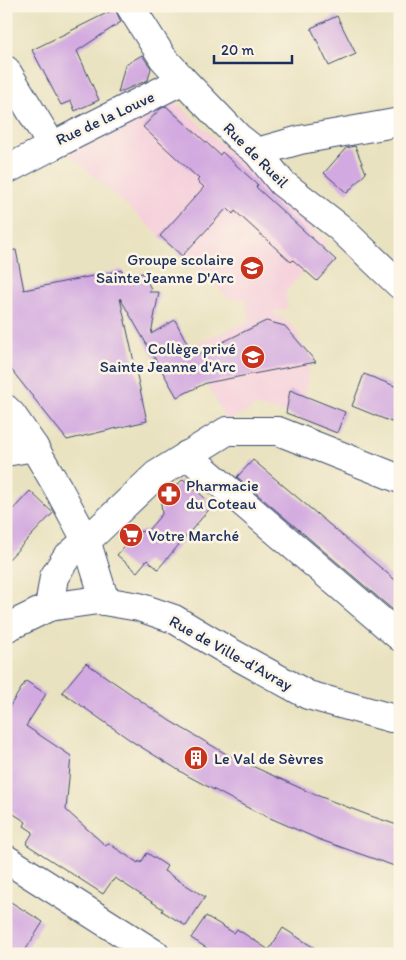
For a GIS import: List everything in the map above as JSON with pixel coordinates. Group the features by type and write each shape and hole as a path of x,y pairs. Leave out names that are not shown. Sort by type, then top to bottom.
{"street":[{"name":"Rue de Rueil","path":"130,6 163,58 238,137 257,152 282,183 339,227 400,285"},
{"name":"Rue de la Louve","path":"6,70 52,146 183,80"},
{"path":"257,152 300,140 400,122"},
{"path":"6,170 52,146"},
{"path":"6,409 34,447 86,540 106,601"},
{"path":"49,607 54,577 66,558 156,475 226,431 278,431 400,479"},
{"path":"6,452 34,447"},
{"path":"187,455 400,637"},
{"name":"Rue de Ville-d'Avray","path":"6,628 49,607 98,600 139,607 174,619 308,695 391,718 400,718"},
{"path":"6,859 155,954"}],"shaded area":[{"name":"Groupe scolaire Sainte Jeanne D'Arc","path":"172,99 328,243 285,293 288,308 272,313 281,317 297,330 300,343 311,357 301,418 257,406 226,421 189,347 251,320 247,310 246,299 230,299 67,152"}],"building":[{"path":"115,9 121,22 77,51 99,100 75,111 71,101 61,105 32,50"},
{"path":"337,16 356,54 329,66 311,28"},
{"path":"142,55 151,68 148,80 118,93 125,65"},
{"path":"166,106 220,155 222,152 258,185 256,187 336,260 317,281 293,260 291,262 235,211 233,214 227,208 182,256 160,236 204,187 197,181 199,179 143,127 160,109"},
{"path":"355,146 366,173 347,193 324,173 346,148"},
{"path":"16,250 24,290 122,270 124,277 143,273 151,289 149,292 159,292 151,334 175,320 194,356 266,321 285,326 316,362 206,383 177,397 120,298 147,421 67,440 6,363 6,251"},
{"path":"364,374 400,388 400,407 394,423 352,406"},
{"path":"290,390 345,412 337,433 286,413"},
{"path":"253,460 400,584 400,616 237,477"},
{"path":"183,479 213,505 158,569 147,560 137,572 117,555 136,533 148,530 162,514 161,503"},
{"path":"30,491 53,513 6,562 6,517"},
{"name":"Le Val de Sèvres","path":"86,663 170,721 228,755 311,793 400,826 400,868 318,839 252,810 188,776 133,742 62,692"},
{"path":"26,681 46,694 26,726 71,756 66,810 106,846 108,843 138,863 139,861 141,863 147,853 167,866 164,871 205,897 186,926 115,878 103,894 26,844 33,832 24,826 26,822 6,809 6,712"},
{"path":"6,899 43,922 23,954 6,954"},
{"path":"206,916 234,933 237,929 269,950 283,928 324,954 216,954 191,938"}],"place":[{"name":"Groupe scolaire Sainte Jeanne D'Arc","path":"252,268"},
{"name":"Collège privé Sainte Jeanne d'Arc","path":"253,357"},
{"name":"Pharmacie du Coteau","path":"169,494"},
{"name":"Votre Marché","path":"131,535"},
{"name":"Le Val de Sèvres","path":"196,758"}]}
